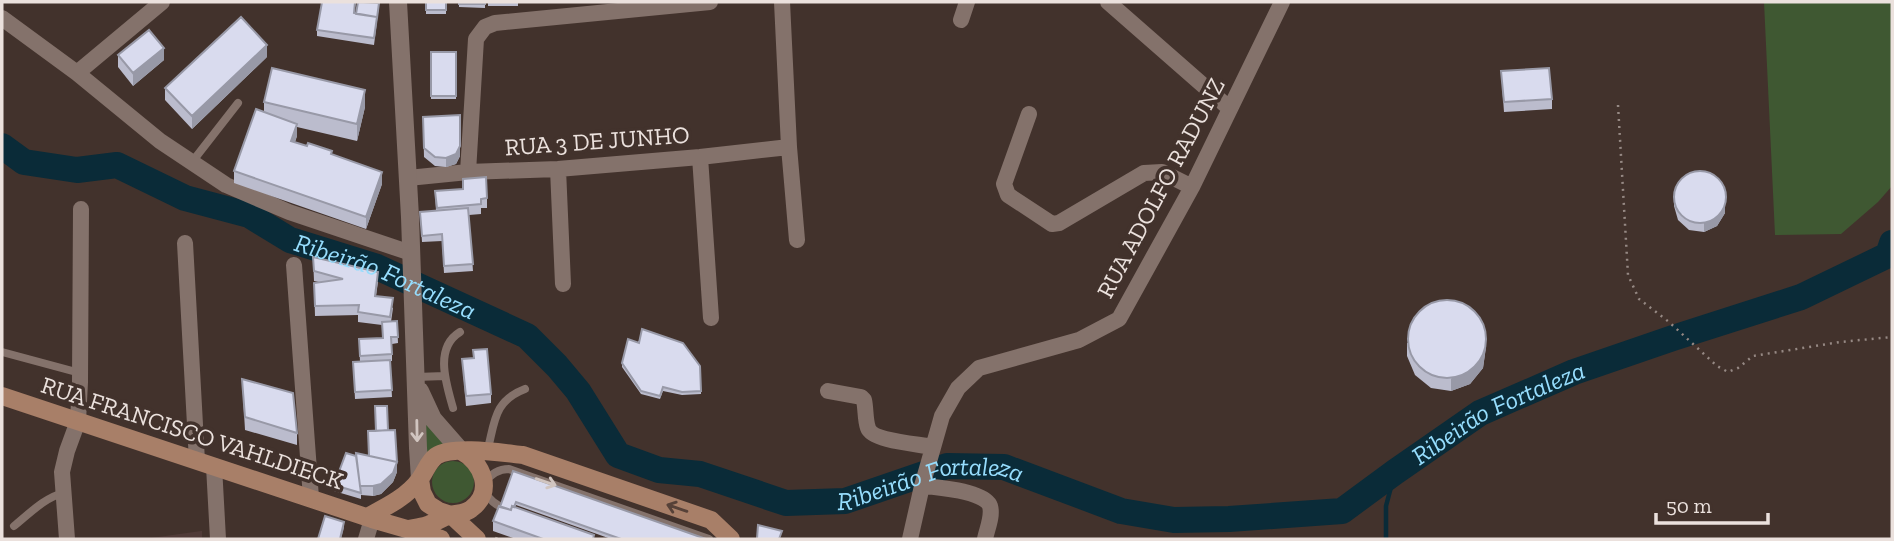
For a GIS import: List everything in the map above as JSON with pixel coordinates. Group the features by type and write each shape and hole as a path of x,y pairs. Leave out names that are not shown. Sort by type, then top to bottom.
{"main road":[{"name":"RUA FRANCISCO VAHLDIECK","path":"2,397 441,539"},
{"path":"405,529 429,525 462,513 479,501 484,486 482,471 476,462 461,451"},
{"name":"RUA FRANCISCO VAHLDIECK","path":"370,518 402,498 436,456 445,452 487,452 523,455 712,520 731,539"},
{"path":"420,479 422,492 429,503 439,511 451,515 478,539"}],"street":[{"path":"77,73 162,2"},
{"path":"398,2 420,479"},
{"path":"468,172 475,39 485,27 495,23 710,2"},
{"path":"782,2 789,147 797,240"},
{"path":"961,20 967,2"},
{"path":"1108,2 1229,108"},
{"name":"RUA ADOLFO RADUNZ","path":"910,539 942,416 958,388 979,368 1079,340 1119,319 1192,187 1282,2"},
{"path":"2,18 77,73 160,141 226,185 412,260"},
{"path":"1029,114 1004,184 1005,189 1008,195 1052,224 1059,223 1144,173 1163,172 1192,187"},
{"name":"RUA 3 DE JUNHO","path":"408,178 468,172 558,169 789,147"},
{"path":"700,157 711,318"},
{"path":"558,169 563,284"},
{"path":"67,539 62,472 79,421 81,209"},
{"path":"185,243 206,463 218,539"},
{"path":"295,265 311,498"},
{"path":"416,380 433,419 461,451"},
{"path":"828,391 861,397 864,400 867,428 872,435 931,453"},
{"path":"923,483 985,498 991,512 985,539"},
{"path":"366,539 370,518"}],"lane":[{"path":"192,162 238,103"},
{"path":"453,408 445,376 446,347 452,337 460,332"},
{"path":"2,352 80,373"},
{"path":"416,380 445,376"},
{"path":"487,452 496,413 502,403 511,394 525,389"},
{"path":"519,514 497,506 490,500 484,486 492,474 500,469 509,469 709,539"},
{"path":"14,526 53,495 63,492"}],"path":[{"path":"1618,105 1628,275 1639,299 1669,322 1717,366 1728,372 1754,356 1840,342 1892,337"}],"shaded area":[{"path":"201,531 202,539 144,539"}],"green space":[{"path":"1764,2 1892,2 1892,186 1841,234 1775,235"},
{"path":"423,417 449,444 424,458"},
{"path":"453,461 468,467 474,482 468,497 453,503 438,497 432,482 438,467"}],"building":[{"path":"322,2 355,2 354,13 377,17 374,38 317,30"},
{"path":"358,2 379,3 377,18 356,14"},
{"path":"426,2 446,2 446,10 426,10"},
{"path":"485,2 485,4 459,4"},
{"path":"241,17 267,45 192,116 165,88"},
{"path":"149,30 164,48 133,73 118,55"},
{"path":"431,52 456,52 456,96 431,96"},
{"path":"272,68 365,90 357,124 264,102"},
{"path":"1549,68 1552,99 1504,102 1501,71"},
{"path":"256,109 297,124 291,141 332,151 331,154 382,172 366,217 234,171"},
{"path":"460,115 460,146 456,154 446,158 435,157 424,148 423,117"},
{"path":"1700,171 1710,173 1718,179 1724,187 1724,207 1718,215 1710,221 1700,223 1690,221 1682,215 1676,207 1674,197 1676,187 1682,179 1690,173"},
{"path":"486,177 487,198 481,199 481,204 437,208 435,191 463,189 463,179"},
{"path":"468,208 473,264 444,266 442,234 422,236 420,212"},
{"path":"313,257 378,272 375,296 393,298 390,317 358,312 359,305 315,306 314,283 343,279 314,271"},
{"path":"1447,300 1462,303 1474,312 1483,324 1486,339 1483,354 1474,366 1462,375 1447,378 1432,375 1420,366 1411,354 1408,339 1411,324 1420,312 1432,303"},
{"path":"397,321 398,337 391,337 392,354 360,356 359,339 383,338 382,322"},
{"path":"642,329 683,343 700,366 701,391 682,392 663,387 660,396 641,391 622,363 628,339 639,343"},
{"path":"487,349 491,394 466,396 462,359 474,358 473,350"},
{"path":"390,360 392,390 355,392 353,362"},
{"path":"242,379 293,393 297,433 245,417"},
{"path":"375,406 387,406 388,430 376,431"},
{"path":"395,430 397,462 369,456 368,431"},
{"path":"346,453 356,456 361,493 334,485"},
{"path":"356,453 397,462 393,473 381,484 360,486"},
{"path":"513,471 706,539 621,539 516,502 511,510 500,507"},
{"path":"499,506 511,510 512,506 594,535 593,539 543,539 493,521"},
{"path":"325,516 344,522 340,539 318,539"},
{"path":"758,525 782,531 779,539 757,539"}],"waterway":[{"name":"Ribeirão Fortaleza","path":"2,146 24,162 77,170 117,165 185,198 249,215 290,240 377,267 527,336 578,391 618,455 659,470 700,474 786,503 845,501 947,466 1004,467 1121,511 1174,520 1342,511 1480,413 1574,372 1801,297 1888,255 1892,243"},
{"path":"1386,539 1386,506 1395,472"}]}
